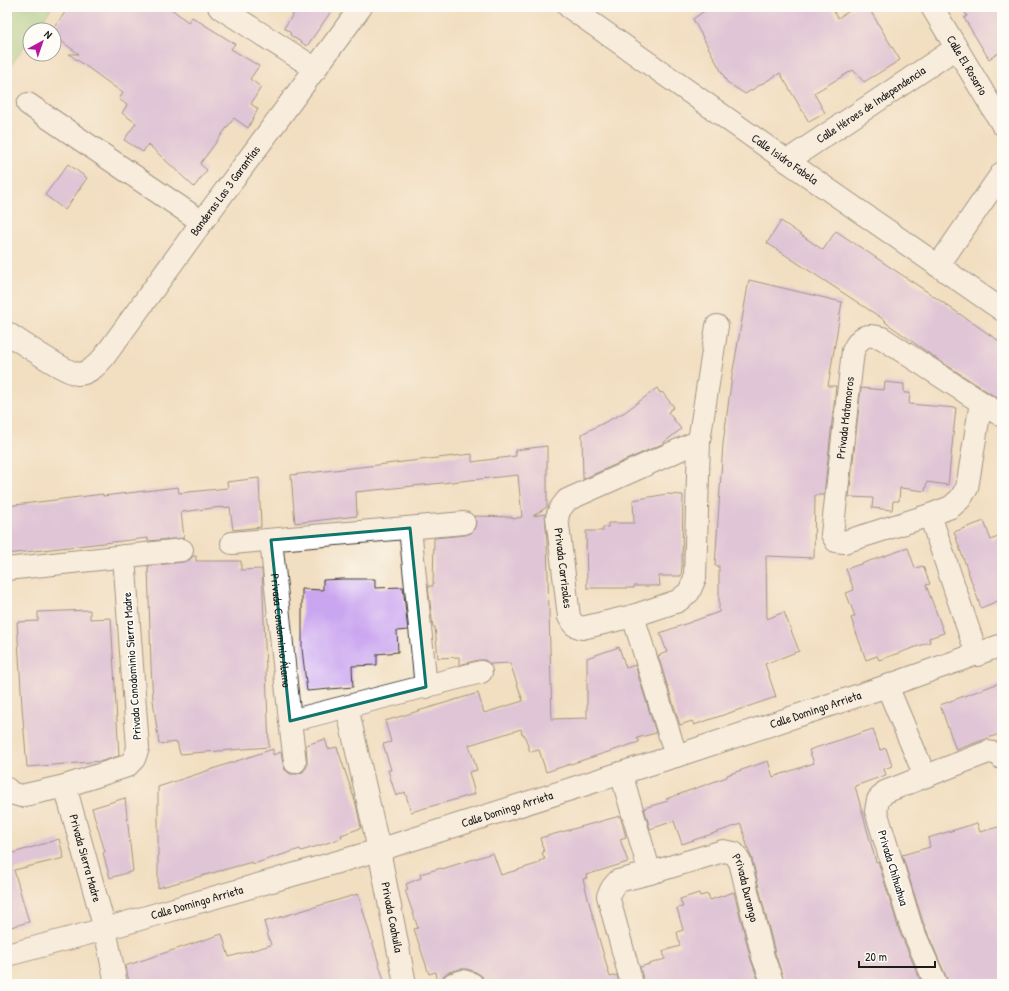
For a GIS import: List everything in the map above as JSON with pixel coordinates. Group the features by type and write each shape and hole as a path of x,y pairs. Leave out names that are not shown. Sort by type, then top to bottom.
{"street":[{"path":"219,7 316,69"},
{"name":"Banderas Las 3 Garantías","path":"7,333 64,369 79,374 88,372 97,365 361,7"},
{"name":"Calle Isidro Fabela","path":"569,7 1002,310"},
{"name":"Calle El Rosario","path":"932,7 1002,124"},
{"name":"Calle Héroes de Independencia","path":"787,161 956,48"},
{"path":"28,104 202,222"},
{"path":"938,266 1002,173"},
{"name":"Privada Carrizales","path":"699,441 567,500 560,509 557,517 569,617 574,625 582,628 633,616 678,602 689,592 696,578 699,441 717,326"},
{"name":"Privada Matamoros","path":"981,402 967,488 960,499 951,506 930,515 844,542 836,541 832,534 853,351 856,343 864,336 872,335 882,338 981,402 1002,416"},
{"path":"930,515 977,655"},
{"path":"232,543 464,523"},
{"path":"410,528 426,687"},
{"name":"Privada Condominio Álamo","path":"271,540 295,762"},
{"path":"7,569 182,550"},
{"name":"Privada Conodominio Sierra Madre","path":"7,789 11,793 21,796 65,786 127,766 134,759 138,748 124,556"},
{"path":"633,616 676,756"},
{"name":"Calle Domingo Arrieta","path":"7,955 105,929 380,850 676,756 888,686 1002,645"},
{"path":"290,721 481,672"},
{"path":"888,686 925,776"},
{"path":"348,707 380,850"},
{"name":"Privada Chihuahua","path":"936,984 911,926 876,812 878,800 885,792 988,752 1000,754 1002,758"},
{"path":"621,773 650,873"},
{"name":"Privada Sierra Madre","path":"65,786 105,929 116,984"},
{"name":"Privada Coahuila","path":"380,850 406,984"},
{"name":"Privada Durango","path":"632,984 608,896 612,888 618,881 723,851 734,853 740,862 763,957 773,984"},
{"path":"453,984 463,981 472,984"}],"highlighted area":[{"path":"410,528 426,687 290,721 271,540"}],"green space":[{"path":"7,7 52,7 41,22 22,22 22,49 7,71"}],"building":[{"path":"69,7 169,7 188,22 192,17 235,44 231,49 259,66 250,79 261,87 251,104 258,109 248,128 234,118 200,164 207,170 194,187 148,144 143,152 124,140 136,123 122,113 127,105 119,99 123,93 69,54 79,54 62,42 62,22 58,22"},
{"path":"298,7 334,7 307,46 290,35 291,33 284,28"},
{"path":"710,7 831,7 838,18 856,7 868,7 900,60 864,82 853,70 814,93 825,113 809,122 780,73 745,94 727,82 693,19"},
{"path":"962,7 1002,7 1002,51 989,59 964,18 967,16"},
{"path":"68,164 87,178 65,210 45,195"},
{"path":"781,221 823,250 836,231 1002,343 1002,401 934,357 885,322 886,321 767,243"},
{"path":"749,280 842,302 828,386 836,386 824,495 815,495 814,558 766,556 767,619 784,612 799,651 765,664 776,697 694,725 692,721 680,725 658,656 667,652 660,633 719,612 719,566 715,566 723,444 732,376"},
{"path":"885,382 904,384 904,393 910,393 909,404 956,408 948,485 927,482 925,491 900,488 899,501 893,501 892,510 872,508 873,498 849,497 861,388 884,390"},
{"path":"657,388 674,407 668,412 681,429 662,444 583,479 582,434 625,412"},
{"path":"547,446 547,507 533,516 545,514 552,719 587,718 587,658 619,647 626,668 635,665 656,733 637,738 639,742 546,772 539,750 530,752 524,734 522,735 521,729 469,745 477,770 469,772 475,794 411,812 405,792 396,796 388,770 391,770 383,744 391,742 385,721 478,693 484,713 523,701 510,663 490,664 485,660 478,660 459,665 459,657 438,658 435,627 433,627 428,586 433,586 434,538 471,533 475,528 475,516 512,517 513,519 522,517 518,475 356,492 357,516 295,523 291,475 472,454 472,462 516,456 515,450"},
{"path":"259,478 261,527 233,530 230,507 222,507 181,512 184,538 148,541 148,538 7,554 7,506 103,494 103,496 178,487 179,493 228,488 227,482"},
{"path":"667,494 683,495 681,576 659,576 660,586 634,586 634,588 587,588 586,531 603,531 603,527 608,527 608,523 634,523 633,500"},
{"path":"984,521 991,540 1002,535 1002,599 981,608 954,532"},
{"path":"908,548 915,568 923,566 930,584 926,585 944,633 929,638 930,642 879,660 877,656 866,660 851,618 855,616 846,593 854,590 846,569"},
{"path":"193,556 196,556 196,561 241,561 241,570 262,569 269,747 180,754 177,742 159,744 153,700 148,566 183,562 189,560"},
{"path":"375,579 375,588 403,587 408,630 397,631 398,652 377,654 377,665 352,666 353,687 307,691 302,649 302,589 323,590 323,580"},
{"path":"90,610 90,619 111,618 119,756 103,761 27,767 17,622 38,621 38,612"},
{"path":"1002,682 1002,733 956,750 940,705"},
{"path":"873,729 880,750 886,748 892,766 884,769 886,775 855,786 876,862 878,861 899,930 922,984 785,984 775,953 752,859 741,824 682,844 674,821 650,829 644,808 668,801 666,799 768,761 773,777 814,763 809,750"},
{"path":"325,739 328,749 337,747 356,804 361,828 341,835 342,838 301,851 300,849 253,864 252,862 158,888 158,787 273,749 273,755 281,752 285,770 290,774 297,774 303,772 307,767 306,745"},
{"path":"125,798 133,871 110,878 103,853 105,852 92,808"},
{"path":"620,816 626,837 620,839 628,862 586,875 587,878 583,879 610,977 617,975 619,984 484,984 482,976 476,972 467,969 460,969 444,975 441,984 438,984 436,972 429,974 414,929 418,928 405,890 408,890 406,884 421,878 420,874 442,869 493,853 501,875 540,863 539,861 545,859 542,853 544,852 540,838"},
{"path":"977,823 980,832 1002,826 1002,984 948,984 923,922 902,855 930,847 928,838"},
{"path":"59,839 64,858 14,870 29,922 7,928 7,855"},
{"path":"734,892 751,960 760,984 644,984 640,967 665,959 663,951 680,946 677,932 683,930 677,908 683,907 680,899 699,893 700,896 708,894 710,900"},
{"path":"358,894 385,984 130,984 125,966 222,934 229,957 271,945 264,922"}]}
